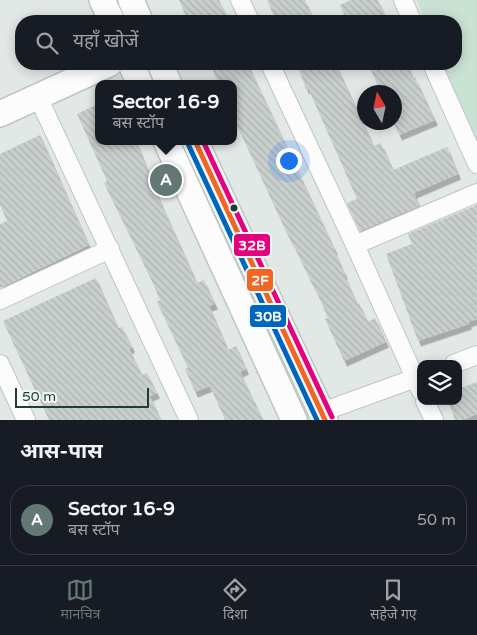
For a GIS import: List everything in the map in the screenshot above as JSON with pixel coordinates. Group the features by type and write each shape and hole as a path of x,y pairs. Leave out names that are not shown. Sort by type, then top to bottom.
{"street":[{"path":"102,0 109,15"},
{"path":"131,0 137,15"},
{"path":"240,0 247,15"},
{"path":"403,0 409,15"},
{"path":"0,114 96,70"},
{"path":"273,70 417,378"},
{"path":"435,70 477,164"},
{"path":"38,97 189,420"},
{"path":"168,145 294,420"},
{"path":"197,145 323,416 417,383"},
{"path":"355,245 477,193"},
{"path":"0,300 110,250"},
{"path":"462,361 477,356"},
{"path":"0,364 26,420"},
{"path":"427,405 434,420"}],"green space":[{"path":"417,0 477,0 477,145 446,70 462,70 462,15 423,15"}],"building":[{"path":"179,0 219,0 226,15 185,15"},
{"path":"267,0 305,0 311,15 273,15"},
{"path":"351,0 378,0 384,15 344,15 340,5"},
{"path":"213,70 251,70 335,250 357,304 359,303 368,322 375,318 386,342 344,361 325,319 328,318 315,288 291,242 237,125 237,80 217,80"},
{"path":"299,70 339,70 357,109 357,130 367,130 374,146 381,143 393,170 447,147 458,174 414,193 419,206 360,231 347,203 357,199 308,88 306,89"},
{"path":"371,70 410,70 413,78 415,77 435,120 399,135 397,130 402,130 402,85 378,85"},
{"path":"95,105 95,145 138,145 197,283 204,280 215,304 209,306 228,350 236,346 246,369 240,372 263,420 225,420 210,386 195,392 185,369 188,368 157,302 160,300 104,183 107,181 77,114"},
{"path":"40,135 89,245 0,288 0,224 7,221 0,205 0,154"},
{"path":"477,205 477,319 468,322 469,324 418,341 386,254 412,244 408,234"},
{"path":"96,278 118,328 122,327 132,347 129,349 142,375 147,373 157,393 150,396 161,420 49,420 3,321"},
{"path":"477,382 477,414 463,420 455,420 449,405 462,405 462,388"}],"transit line":[{"name":"30B","path":"188,145 317,420"},
{"name":"2F","path":"197,145 325,420"},
{"name":"32B","path":"205,145 332,417"}],"place":[{"name":"Sector 16-9","path":"166,180"}]}
